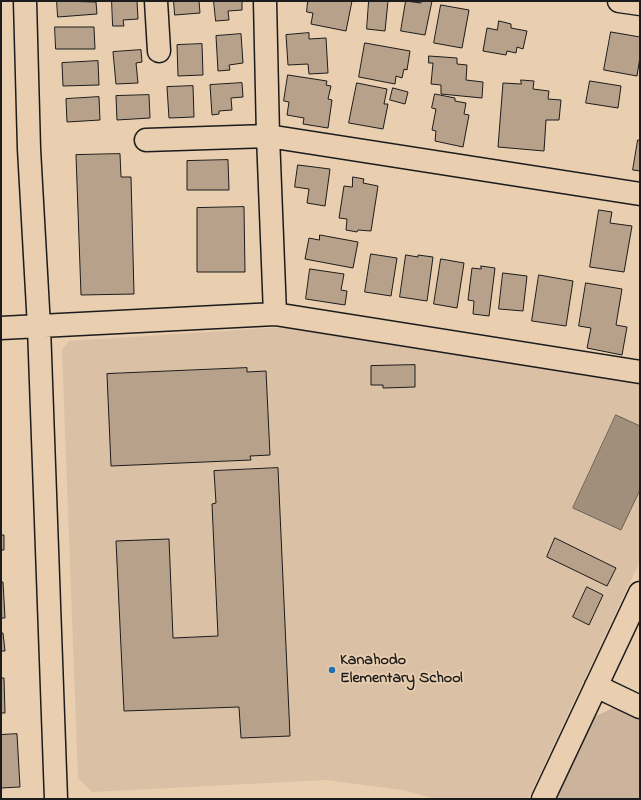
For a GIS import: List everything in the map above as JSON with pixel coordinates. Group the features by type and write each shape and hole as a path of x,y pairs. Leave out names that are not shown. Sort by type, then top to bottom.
{"street":[{"path":"25,1 30,148 39,327 56,799"},
{"path":"156,1 159,51"},
{"path":"265,1 268,136 275,314"},
{"path":"619,1 640,4"},
{"path":"146,140 268,136 640,194"},
{"path":"1,328 275,314 640,372"},
{"path":"543,799 640,594"},
{"path":"596,686 640,707"}],"shaded area":[{"name":"Kanahodo Elementary School","path":"286,327 640,384 640,561 528,799 436,799 402,790 326,780 92,792 78,778 62,350 69,341"},
{"path":"616,415 640,426 640,490 621,530 573,508"},
{"path":"615,707 640,719 640,799 556,799 594,717"}],"building":[{"path":"57,1 96,2 97,14 58,17"},
{"path":"112,1 137,1 138,19 123,20 124,26 113,26"},
{"path":"174,1 199,1 200,13 175,15"},
{"path":"214,1 242,1 242,10 228,11 229,20 216,21"},
{"path":"308,1 352,1 346,31 311,24 313,13 307,12"},
{"path":"369,1 388,1 385,31 367,29"},
{"path":"406,1 421,3 421,1 432,1 425,35 401,31"},
{"path":"441,5 469,10 462,48 434,43"},
{"path":"499,21 511,24 511,28 527,31 523,49 517,47 516,53 507,51 506,55 483,51 487,28 497,30"},
{"path":"55,27 94,27 95,49 56,49"},
{"path":"611,32 640,37 640,57 637,76 604,70"},
{"path":"309,33 309,39 326,38 328,73 309,74 308,64 288,65 286,35"},
{"path":"241,34 243,63 229,65 230,70 218,71 216,36"},
{"path":"365,43 410,51 407,70 404,69 402,78 396,76 395,84 359,77"},
{"path":"202,44 203,75 178,76 177,45"},
{"path":"141,50 142,62 136,63 138,83 116,84 113,52"},
{"path":"429,56 457,58 457,64 467,65 466,80 483,82 482,98 441,94 441,85 431,84 433,63 429,63"},
{"path":"98,61 99,85 63,86 62,63"},
{"path":"288,75 327,81 326,85 331,86 328,99 332,100 328,128 303,124 304,118 287,115 289,102 284,101"},
{"path":"521,80 534,81 533,89 549,91 548,99 561,100 559,120 546,120 544,151 498,147 503,83 521,84"},
{"path":"590,81 621,86 618,108 586,103"},
{"path":"242,83 243,97 231,98 232,110 219,111 219,114 212,115 210,85"},
{"path":"357,83 387,89 384,104 388,104 383,129 349,123"},
{"path":"193,86 194,117 169,118 167,87"},
{"path":"393,88 408,92 405,104 390,100"},
{"path":"435,94 455,98 455,101 466,103 464,114 469,115 463,147 435,141 436,131 432,130 436,109 432,108"},
{"path":"149,95 150,118 117,120 116,96"},
{"path":"99,97 100,120 67,122 66,99"},
{"path":"638,140 640,140 640,171 633,170"},
{"path":"120,154 121,177 131,177 134,294 81,295 76,155"},
{"path":"228,160 229,190 187,190 187,161"},
{"path":"298,165 330,169 325,206 307,203 309,189 295,187"},
{"path":"353,177 364,179 363,183 378,186 371,231 358,230 357,232 346,230 347,219 339,218 344,186 352,187"},
{"path":"244,207 245,272 197,272 197,208"},
{"path":"599,210 612,212 610,223 632,226 624,272 590,267"},
{"path":"320,235 358,242 353,268 305,259 309,238 319,240"},
{"path":"371,254 397,258 391,296 365,292"},
{"path":"406,255 433,257 427,301 400,297"},
{"path":"441,259 464,263 457,308 434,304"},
{"path":"481,266 495,268 489,316 473,314 474,301 468,300 472,268 481,269"},
{"path":"310,269 344,274 341,290 347,291 345,305 306,299"},
{"path":"503,273 527,276 523,311 499,309"},
{"path":"539,275 573,281 566,326 532,321"},
{"path":"586,283 622,289 616,325 627,327 622,355 587,348 591,328 579,326"},
{"path":"415,365 415,387 383,388 383,385 371,385 371,366"},
{"path":"247,368 247,372 266,371 270,455 250,456 251,460 111,466 107,374"},
{"path":"278,468 290,736 241,738 239,707 124,711 116,541 169,539 173,638 218,636 212,504 216,503 214,471"},
{"path":"1,535 4,535 4,550 1,550"},
{"path":"555,538 616,568 607,586 547,557"},
{"path":"1,582 3,582 5,618 1,618"},
{"path":"587,587 603,595 589,625 573,617"},
{"path":"1,633 3,633 5,651 1,651"},
{"path":"1,678 4,678 5,713 1,713"},
{"path":"17,734 20,787 1,788 1,735"}],"place":[{"name":"Kanahodo Elementary School","path":"332,670"}]}
